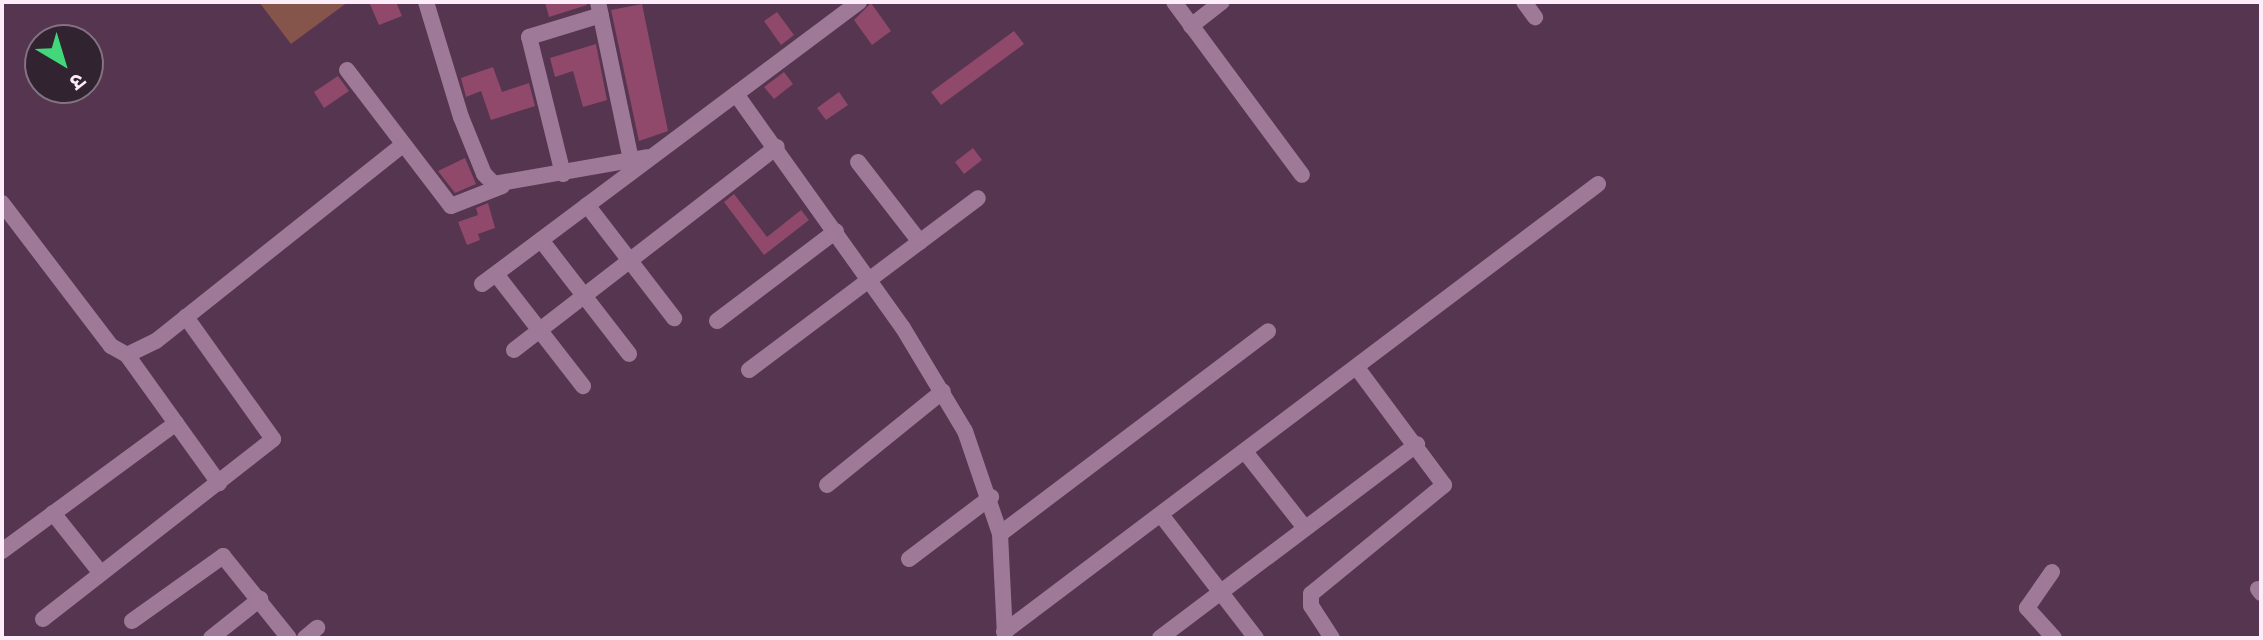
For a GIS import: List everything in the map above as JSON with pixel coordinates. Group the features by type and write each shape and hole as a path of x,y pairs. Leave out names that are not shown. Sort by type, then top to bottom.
{"street":[{"path":"426,2 478,160 489,181 502,186"},
{"path":"583,386 539,330 489,279 859,2"},
{"path":"1174,2 1302,175"},
{"path":"1191,26 1222,2"},
{"path":"1524,2 1535,17"},
{"path":"563,174 529,37 600,9 631,160"},
{"path":"347,70 451,206 502,186 654,156"},
{"path":"736,94 836,231 943,391 991,497 1000,534 1004,635"},
{"path":"127,355 139,352 186,317 402,145"},
{"path":"514,350 777,147"},
{"path":"858,162 920,242"},
{"path":"1004,635 1598,184"},
{"path":"749,370 978,198"},
{"path":"2,203 111,346 127,355 219,483"},
{"path":"587,205 674,318"},
{"path":"717,321 836,231"},
{"path":"541,240 629,354"},
{"path":"43,619 100,572 266,447 272,433 186,317"},
{"path":"1000,534 1268,331"},
{"path":"1332,638 1311,606 1311,594 1444,485 1417,444 1358,369"},
{"path":"827,485 943,391"},
{"path":"2,551 176,423"},
{"path":"1160,638 1417,444"},
{"path":"1246,453 1305,528"},
{"path":"909,559 991,497"},
{"path":"53,513 100,572"},
{"path":"1162,516 1256,638"},
{"path":"132,621 223,556 289,638"},
{"path":"2052,572 2027,608 2054,638"},
{"path":"211,638 260,599"}],"shaded area":[{"path":"259,2 348,2 291,44"}],"building":[{"path":"369,2 396,2 402,16 379,25"},
{"path":"545,2 587,2 587,5 549,17"},
{"path":"871,3 891,31 872,45 854,20"},
{"path":"642,4 668,131 639,141 611,10"},
{"path":"777,12 794,35 781,45 764,21"},
{"path":"1014,31 1024,44 941,105 931,92"},
{"path":"596,44 607,100 583,107 573,71 555,77 550,58"},
{"path":"493,67 502,92 529,83 535,106 491,120 481,91 466,97 461,78"},
{"path":"784,72 793,84 774,99 764,87"},
{"path":"338,76 349,91 324,108 314,92"},
{"path":"839,92 848,105 826,120 817,108"},
{"path":"973,148 982,160 964,174 955,162"},
{"path":"465,158 476,184 455,193 438,171"},
{"path":"734,194 767,237 801,210 809,220 764,255 724,202"},
{"path":"488,203 495,228 478,234 480,240 467,245 458,222 478,215 476,208"}]}
